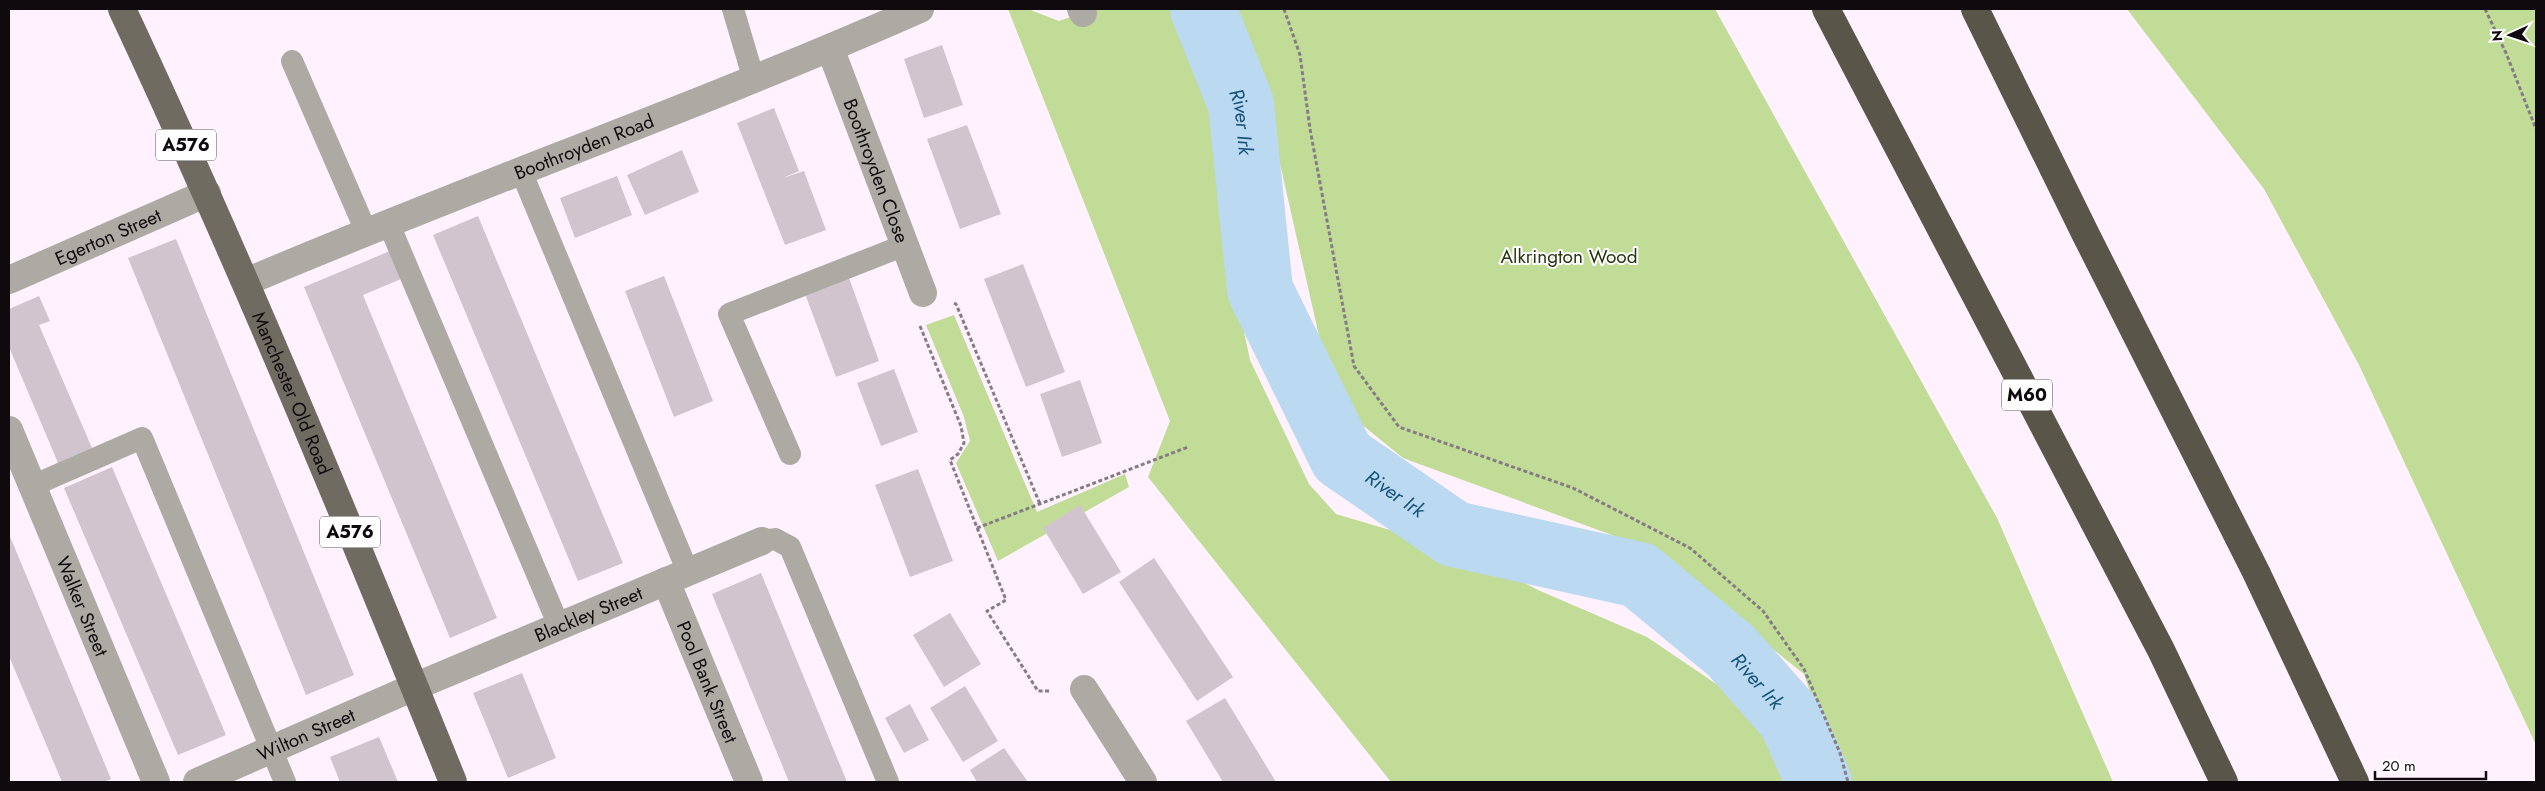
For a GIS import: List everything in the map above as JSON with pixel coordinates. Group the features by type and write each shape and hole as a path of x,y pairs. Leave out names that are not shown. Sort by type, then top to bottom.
{"highway":[{"name":"M60","path":"1826,9 2161,650 2224,782"},
{"path":"1975,9 2085,234 2256,572 2355,782"},
{"name":"M60","path":"2161,650 2203,782"}],"main road":[{"name":"Manchester Old Road","path":"122,9 246,282 453,782"}],"street":[{"name":"Boothroyden Road","path":"246,282 377,226 754,80 920,9"},
{"name":"Boothroyden Close","path":"830,48 923,293"},
{"name":"Egerton Street","path":"9,280 207,193"},
{"name":"Walker Street","path":"9,430 156,782"},
{"name":"Blackley Street","path":"414,687 762,541"},
{"name":"Pool Bank Street","path":"677,576 749,782"},
{"name":"Wilton Street","path":"197,782 414,687"},
{"path":"1084,689 1143,782"}],"lane":[{"path":"732,9 754,80"},
{"path":"292,61 377,226 559,626"},
{"path":"521,171 677,576"},
{"path":"790,454 729,314 905,245"},
{"path":"32,486 142,438 285,782"},
{"path":"762,541 774,539 790,547 888,782"}],"path":[{"path":"1284,9 1300,56 1310,129 1354,366 1399,427 1573,488 1690,548 1763,611 1804,669 1840,753 1848,782"},
{"path":"2485,9 2536,129"},
{"path":"1040,504 956,304 923,293 919,323 961,426 964,443 958,454 950,460 1006,600 987,611 1038,692 1084,689"},
{"path":"977,528 1188,447"}],"green space":[{"path":"1008,9 1028,9 1059,21 1093,9 1180,9 1204,62 1232,208 1237,299 1250,360 1309,484 1336,514 1464,552 1538,590 1647,637 1765,717 1783,741 1795,764 1800,782 1391,782 1148,477 1170,421"},
{"name":"Alkrington Wood","path":"1236,9 1715,9 1997,518 2113,782 1840,782 1804,674 1647,548 1403,458 1334,402 1256,58"},
{"path":"2127,9 2536,9 2536,745 2359,365 2264,189"},
{"path":"954,315 1037,512 1125,474 1129,487 998,561 956,463 970,441 964,417 926,325"}],"building":[{"path":"942,45 963,105 924,118 904,59"},
{"path":"774,108 799,171 783,178 804,171 826,230 785,245 737,123"},
{"path":"967,125 1001,214 960,229 927,139"},
{"path":"682,150 699,192 645,215 627,175"},
{"path":"617,176 632,215 575,238 560,198"},
{"path":"478,216 623,563 578,581 433,235"},
{"path":"176,239 354,675 306,695 128,258"},
{"path":"390,251 401,279 363,295 497,618 450,638 304,287"},
{"path":"1023,264 1065,372 1026,387 984,279"},
{"path":"848,275 879,361 836,377 804,291"},
{"path":"664,276 713,401 674,417 625,291"},
{"path":"39,296 50,321 39,325 92,448 58,463 9,347 9,309"},
{"path":"894,369 918,432 881,446 857,383"},
{"path":"1080,380 1102,443 1062,457 1040,394"},
{"path":"112,467 226,735 178,755 64,488"},
{"path":"918,469 953,561 910,577 875,485"},
{"path":"1080,505 1121,572 1083,594 1043,528"},
{"path":"9,534 111,779 103,782 62,782 9,656"},
{"path":"1154,558 1233,677 1197,701 1119,582"},
{"path":"761,573 847,782 789,782 712,594"},
{"path":"950,613 981,664 944,687 913,635"},
{"path":"522,673 556,758 508,778 473,693"},
{"path":"965,686 998,741 963,762 930,708"},
{"path":"1225,698 1276,782 1223,782 1186,721"},
{"path":"910,704 929,740 904,753 885,718"},
{"path":"379,737 398,782 340,782 330,757"},
{"path":"1004,748 1028,782 977,782 970,770"}],"waterway":[{"name":"River Irk","path":"1203,9 1241,104 1260,290 1342,457 1454,534 1639,575 1731,651 1791,719 1819,782"}]}
